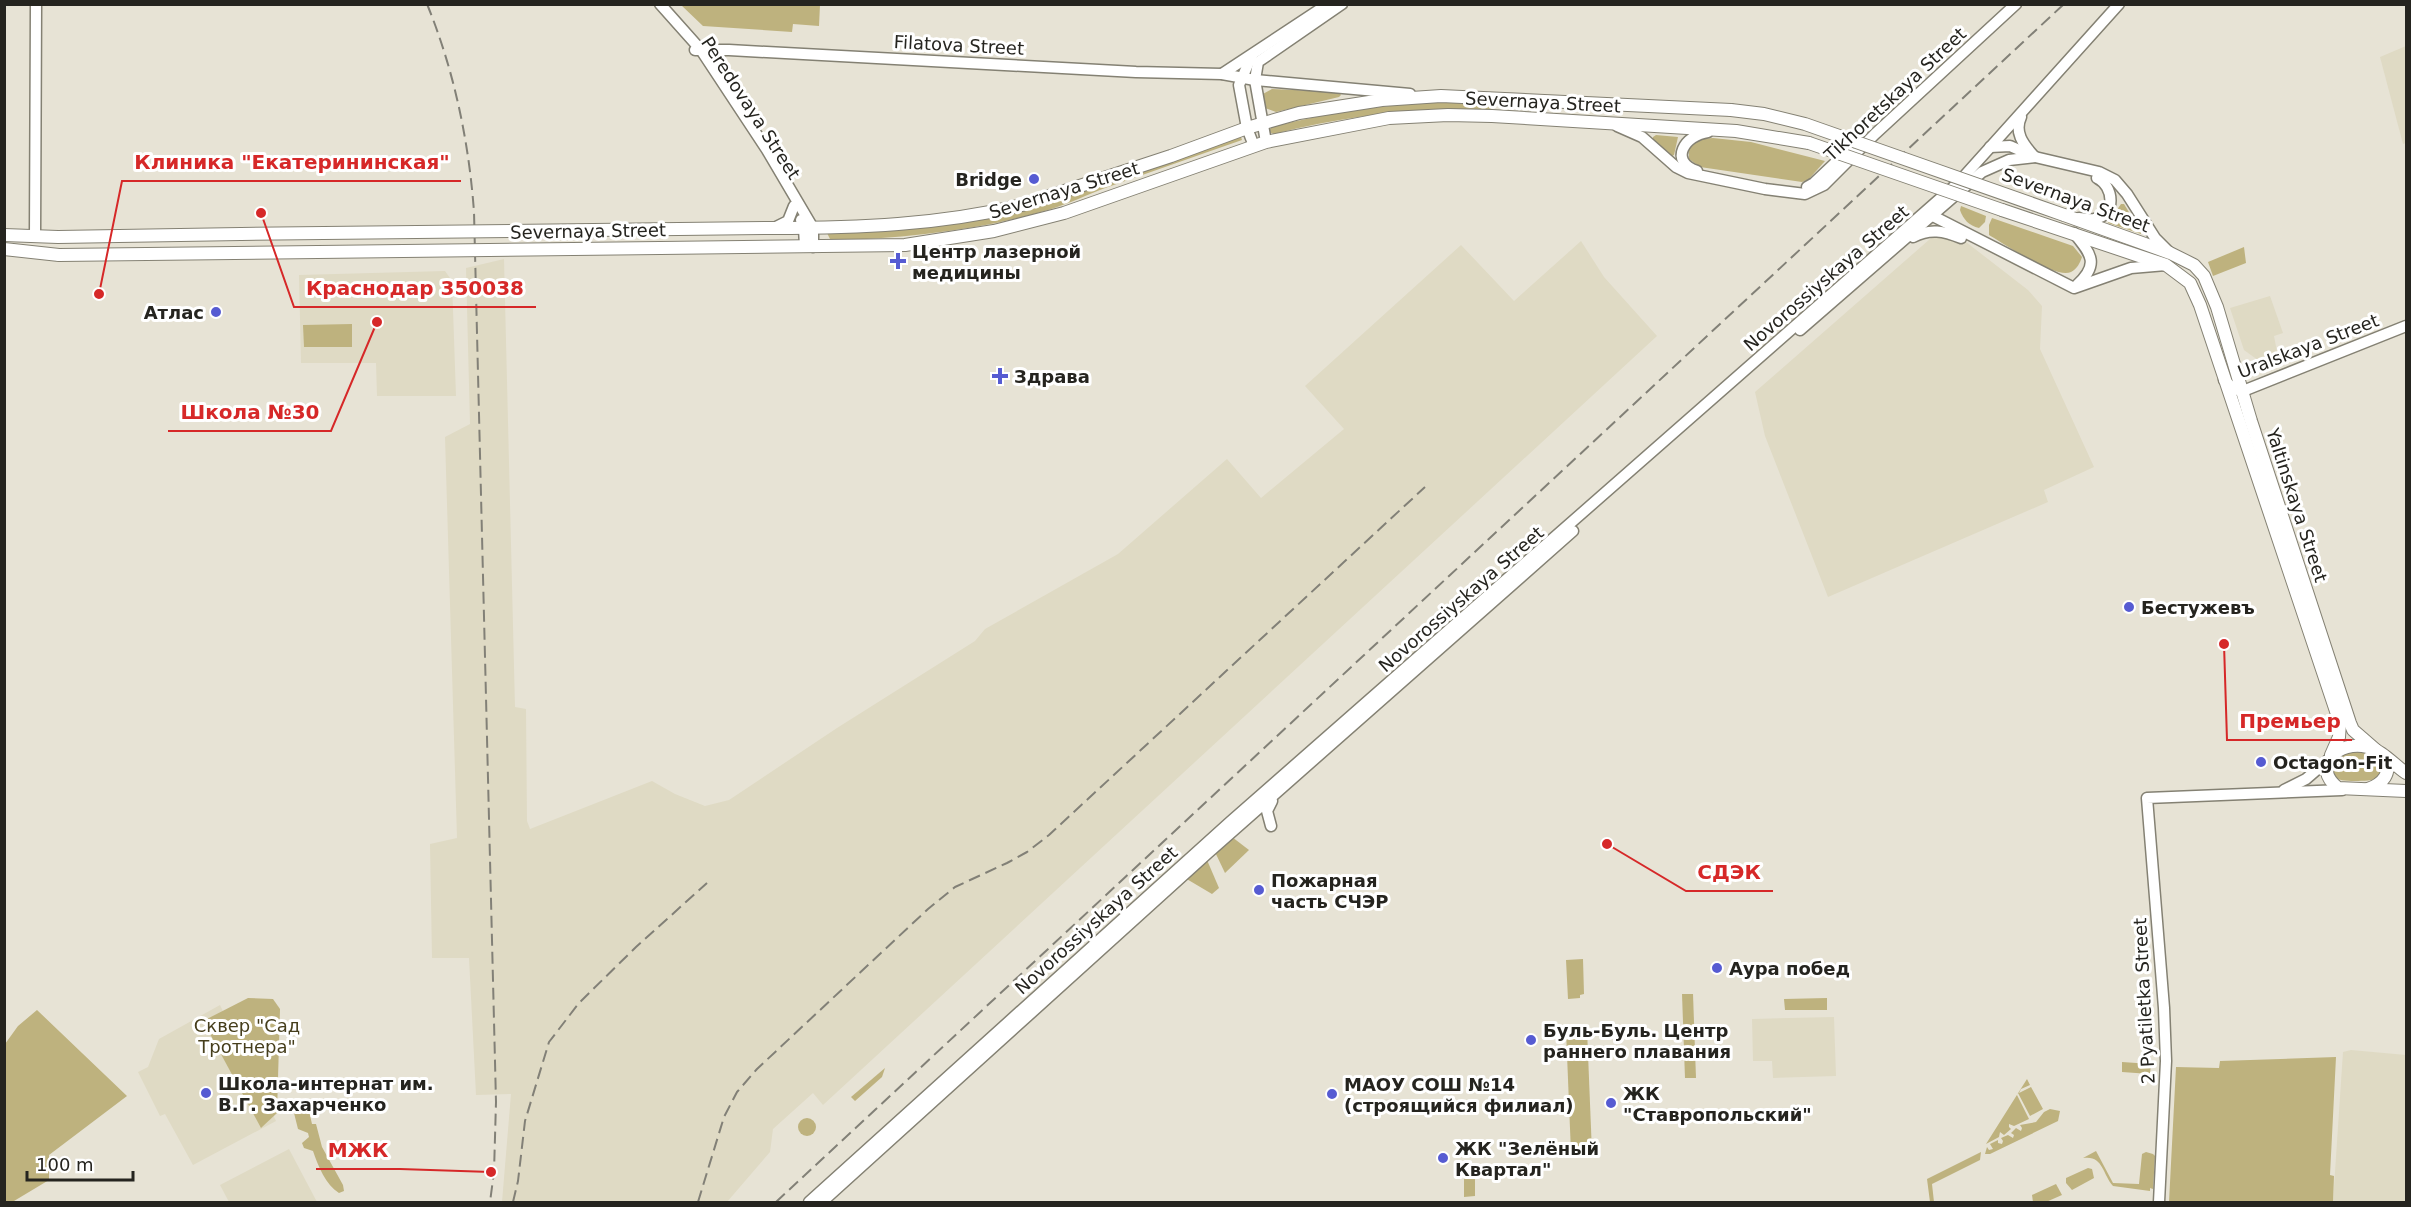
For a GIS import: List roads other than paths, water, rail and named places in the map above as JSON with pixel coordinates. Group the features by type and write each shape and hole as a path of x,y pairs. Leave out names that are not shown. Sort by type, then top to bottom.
{"main road":[{"path":"35,236 36,4"},
{"name":"Peredovaya Street","path":"654,4 714,68 767,150 808,228 809,246"},
{"name":"Peredovaya Street","path":"660,4 700,53 808,228"},
{"path":"1222,74 1328,4"},
{"path":"1260,144 1262,124 1255,84 1256,68 1263,58 1342,4"},
{"name":"Tikhoretskaya Street","path":"1721,130 1698,133 1689,139 1683,147 1682,156 1685,164 1693,170 1723,177 1798,189 1814,183 2009,4"},
{"name":"Tikhoretskaya Street","path":"1608,123 1628,129 1642,137 1676,167 1688,173 1805,194 1824,185 1875,134 2016,4"},
{"name":"Novorossiyskaya Street","path":"822,1203 1208,853 1899,244 1958,183 2119,4"},
{"path":"700,53 1240,82 1441,96"},
{"name":"Filatova Street","path":"700,53 1222,74 1240,82"},
{"path":"1252,55 1240,82 1247,128 1260,144"},
{"name":"Peredovaya Street","path":"714,68 716,61 723,56"},
{"name":"Severnaya Street","path":"4,235 58,237 899,225 968,217 1022,206 1247,128 1332,107 1382,100 1441,96 1731,110 1764,114 1805,124 2073,218 2168,259"},
{"name":"Severnaya Street","path":"2025,108 2018,130 2021,140 2035,157"},
{"name":"Severnaya Street","path":"4,249 59,255 905,245 994,231 1064,213 1260,144 1389,118 1448,115 1721,130 1776,136 1809,143 2074,233 2194,265"},
{"name":"Severnaya Street","path":"1990,147 2010,146 2035,157 2098,172 2115,180 2127,194 2168,259 2190,283"},
{"name":"Severnaya Street","path":"1959,191 1982,172 1995,165 2009,160 2035,157"},
{"path":"2057,163 2101,179 2107,185 2111,197 2104,215 2095,219 2073,218"},
{"name":"Novorossiyskaya Street","path":"809,1203 1222,829 1929,214 1959,191"},
{"name":"Peredovaya Street","path":"772,228 784,225 788,221 794,206"},
{"path":"1929,214 2074,288 2131,268 2168,259"},
{"path":"1899,244 1921,233 1931,231 1979,240"},
{"name":"Severnaya Street","path":"2074,233 2092,261 2091,267 2074,288"},
{"name":"Yaltinskaya Street","path":"2194,265 2204,276 2217,306 2250,421 2350,723 2353,730 2406,773"},
{"name":"Yaltinskaya Street","path":"2190,283 2200,305 2278,533 2340,723 2339,737 2330,758"},
{"name":"Uralskaya Street","path":"2224,380 2234,389 2243,391 2406,326"},
{"path":"2275,792 2300,783 2338,750 2357,745 2380,754 2388,769 2387,775 2377,785 2362,789"},
{"path":"2330,758 2328,776 2335,787 2342,790"},
{"path":"2275,792 2406,790"},
{"name":"2 Pyatiletka Street","path":"2159,1203 2166,1061 2147,798 2275,792"},
{"path":"1271,826 1267,812 1274,796"}],"railway":[{"path":"427,4 445,54 459,106 474,212 496,1102 494,1172 490,1202"},
{"path":"776,1202 2064,4"},
{"path":"698,1202 724,1117 737,1092 757,1069 928,909 955,887 1027,852 1049,835 1425,487"},
{"path":"513,1202 518,1181 525,1121 549,1042 579,1003 636,947 707,883"}],"place":[{"name":"Bridge","path":"1034,179"},
{"name":"Краснодар 350038","path":"261,213"},
{"name":"Центр лазерной медицины","path":"898,261"},
{"name":"Клиника \"Екатерининская\"","path":"99,294"},
{"name":"Атлас","path":"216,312"},
{"name":"Школа №30","path":"377,322"},
{"name":"Здрава","path":"1000,376"},
{"name":"Бестужевъ","path":"2129,607"},
{"name":"Премьер","path":"2224,644"},
{"name":"Octagon-Fit","path":"2261,762"},
{"name":"СДЭК","path":"1607,844"},
{"name":"Пожарная часть СЧЭР","path":"1259,890"},
{"name":"Аура побед","path":"1717,968"},
{"name":"Буль-Буль. Центр раннего плавания","path":"1531,1040"},
{"name":"Школа-интернат им. В.Г. Захарченко","path":"206,1093"},
{"name":"МАОУ СОШ №14 (строящийся филиал)","path":"1332,1094"},
{"name":"ЖК \"Ставропольский\"","path":"1611,1103"},
{"name":"ЖК \"Зелёный Квартал\"","path":"1443,1158"},
{"name":"МЖК","path":"491,1172"}],"park label":[{"name":"Сквер \"Сад Тротнера\"","path":"247,1035"}]}
